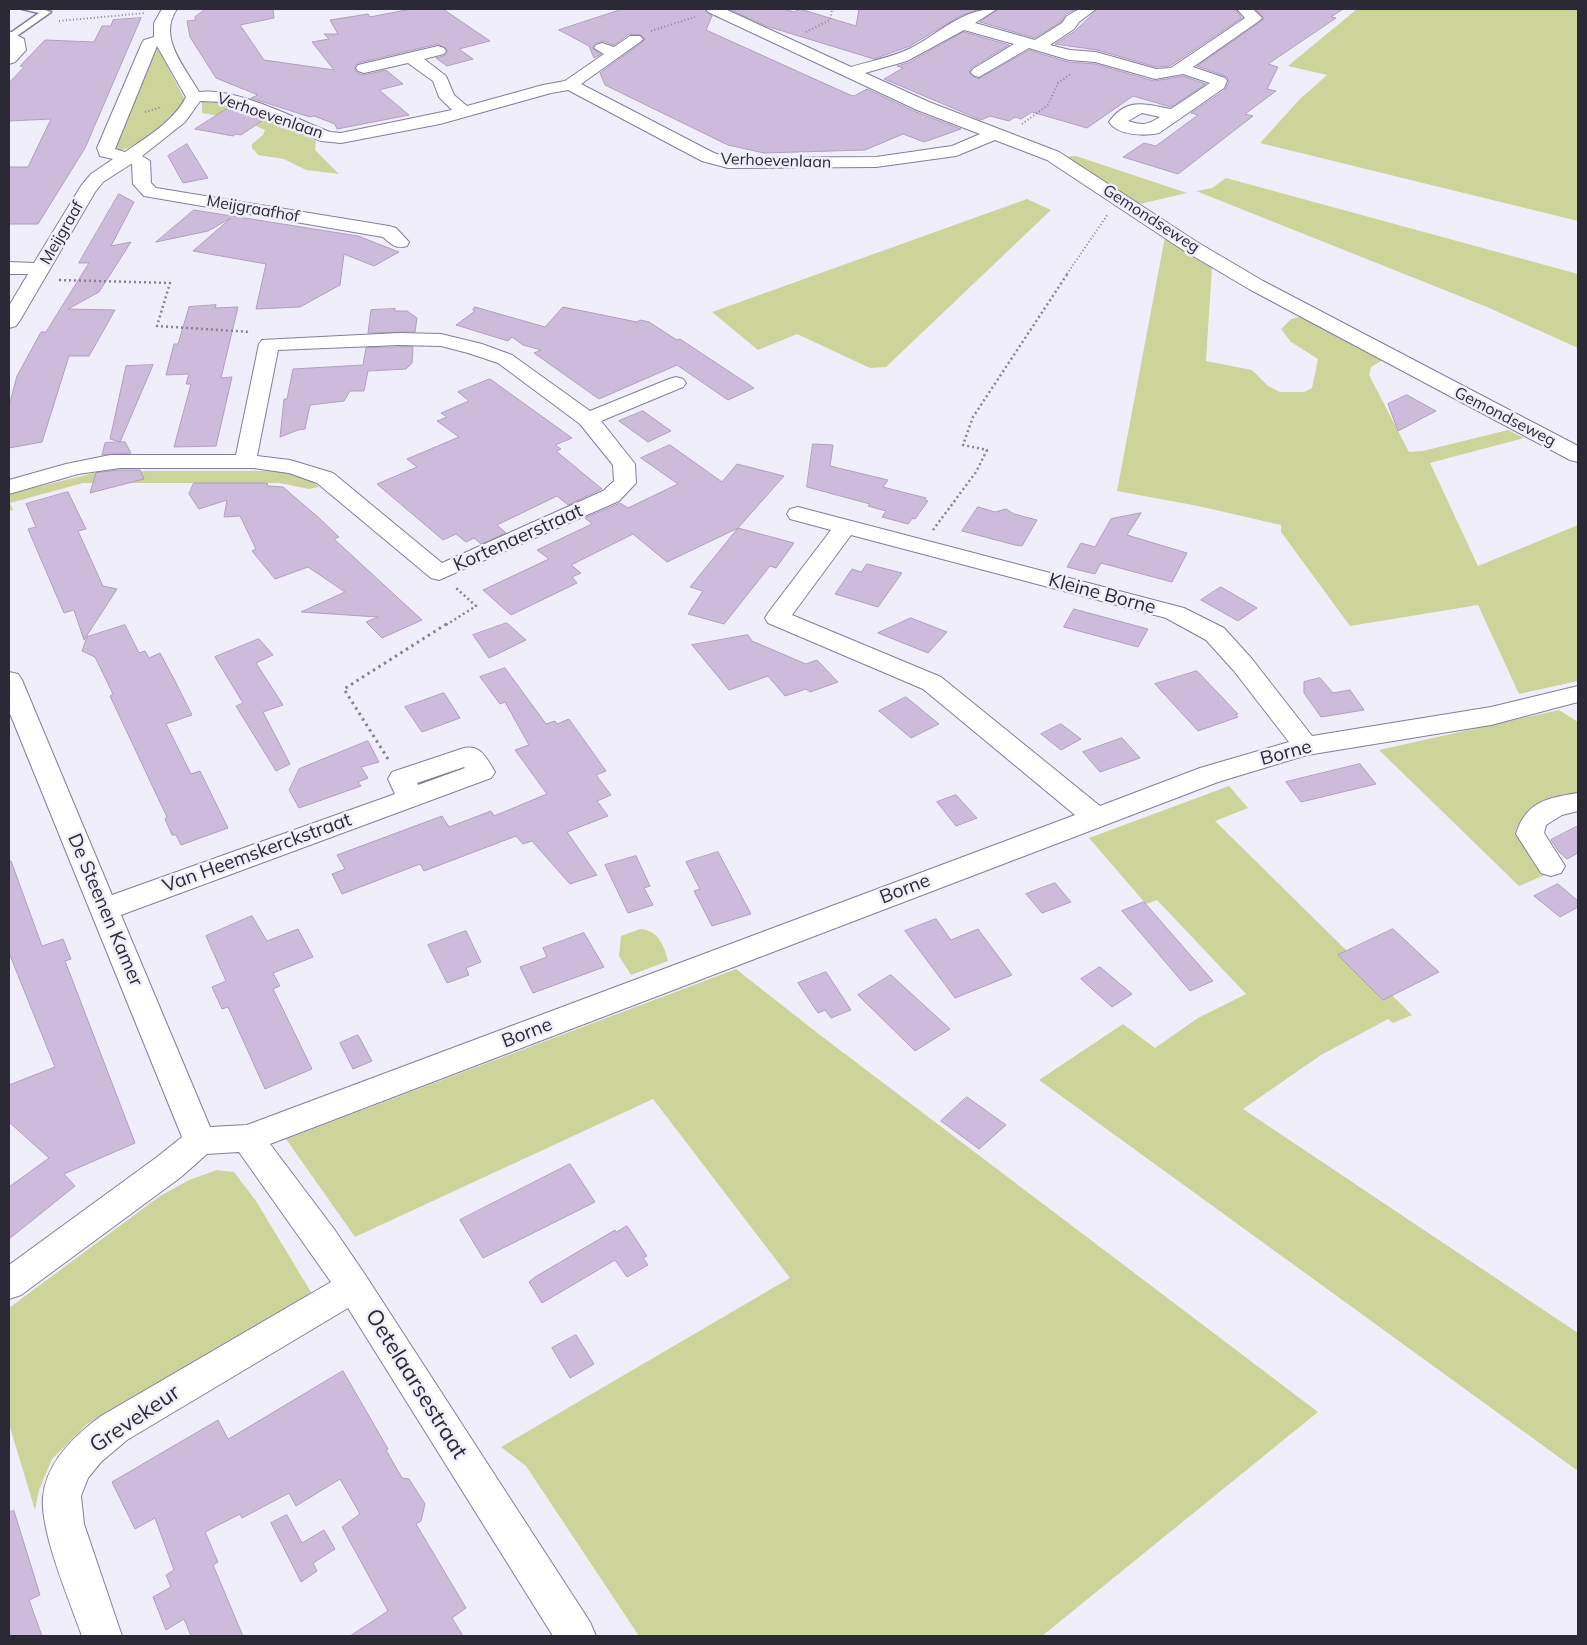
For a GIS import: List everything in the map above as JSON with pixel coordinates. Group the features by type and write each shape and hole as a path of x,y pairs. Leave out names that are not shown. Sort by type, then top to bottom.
{"street":[{"path":"168,9 161,22 162,39 193,99"},
{"name":"Gemondseweg","path":"714,9 923,106 1053,156 1190,246 1256,285 1578,455"},
{"path":"852,72 901,58 989,9"},
{"path":"979,72 1069,26 1072,19 1089,9"},
{"path":"961,24 1069,55 1096,57 1155,74 1169,74 1181,68 1254,18 1244,9"},
{"path":"9,59 18,50 18,42 10,36"},
{"path":"128,156 106,152 150,43 162,39"},
{"name":"Verhoevenlaan","path":"193,99 212,95 228,98 334,138 465,113 550,88 570,85 609,50 635,39"},
{"path":"364,68 438,51"},
{"path":"411,57 440,79 447,97 465,113"},
{"path":"1174,115 1218,85 1219,81 1181,68"},
{"name":"Verhoevenlaan","path":"570,85 708,157 728,162 876,162 951,152 998,134"},
{"name":"Meijgraaf","path":"9,322 87,190 97,178 183,118 193,99"},
{"name":"Meijgraafhof","path":"128,156 141,162 142,184 150,192 389,232 400,242"},
{"path":"9,268 39,274"},
{"name":"Kortenaerstraat","path":"9,487 104,462 245,463 299,467 325,478 440,573 611,496 625,483 624,464 588,419 505,359 475,348 441,340 399,339 269,344"},
{"path":"245,463 269,344"},
{"path":"588,419 676,383"},
{"name":"Kleine Borne","path":"798,514 1175,613 1215,634 1243,665 1306,746"},
{"path":"846,526 777,618 932,682 1095,817"},
{"name":"De Steenen Kamer","path":"9,680 200,1141"},
{"name":"Borne","path":"200,1141 247,1138 1209,775 1306,746 1491,716 1578,694"},
{"name":"Van Heemskerckstraat","path":"105,909 405,788"},
{"path":"1551,866 1530,834 1534,820 1554,808 1578,802"},
{"name":"Oetelaarsestraat","path":"247,1138 322,1239 354,1287 576,1636"},
{"path":"9,1284 169,1167 200,1141"},
{"name":"Grevekeur","path":"102,1636 65,1521 62,1497 73,1466 92,1444 114,1428 354,1287"}],"lane":[{"path":"10,36 35,22 47,12 26,9"}],"path":[{"path":"35,22 168,9"},
{"path":"635,39 645,33 714,9"},
{"path":"785,42 830,20 832,10 836,9"},
{"path":"998,134 1040,112 1048,104 1058,83 1096,57"},
{"path":"115,128 127,127 148,109 193,99"},
{"path":"921,546 976,472 987,450 963,445 973,417 1108,214 1131,207"},
{"path":"39,274 170,283 157,326 252,332 269,344"},
{"path":"405,788 344,688 476,606 440,573"}],"green space":[{"path":"1357,9 1578,9 1578,221 1260,143 1300,99 1327,75 1288,66"},
{"path":"157,47 185,100 183,105 167,122 149,136 130,147 114,151 152,48"},
{"path":"212,101 239,109 316,141 315,150 339,174 306,170 284,159 258,155 252,148 252,144 263,135 265,130 246,121 202,113 202,102"},
{"path":"1076,156 1187,193 1135,205 1063,157"},
{"path":"1226,178 1578,274 1578,348 1487,307 1196,191 1212,188"},
{"path":"1027,199 1051,210 886,367 870,368 797,334 758,350 712,312"},
{"path":"1165,237 1212,266 1206,361 1252,370 1268,386 1280,392 1304,392 1312,388 1318,359 1291,342 1281,329 1291,319 1304,316 1383,360 1371,367 1369,375 1409,452 1423,451 1508,430 1524,438 1430,463 1478,566 1578,525 1578,681 1519,694 1478,605 1350,626 1281,532 1281,525 1198,506 1117,491"},
{"path":"102,471 291,471 302,472 319,487 309,489 280,483 83,483 10,503 13,510 9,511 9,494"},
{"path":"1559,710 1578,722 1578,797 1559,797 1545,801 1533,810 1520,824 1519,837 1536,867 1545,875 1519,886 1379,750"},
{"path":"1229,786 1248,808 1215,821 1412,1015 1393,1023 1388,1019 1321,1055 1243,1109 1578,1333 1578,1471 1039,1080 1123,1024 1155,1048 1198,1018 1246,994 1157,900 1146,904 1089,838"},
{"path":"640,929 656,935 668,961 631,975 619,956 621,936"},
{"path":"736,969 820,1035 1318,1412 1042,1636 639,1636 526,1466 501,1447 790,1278 653,1099 355,1237 286,1139"},
{"path":"217,1170 234,1172 256,1201 314,1297 175,1377 87,1424 52,1459 39,1490 35,1510 9,1424 9,1308 160,1196 189,1180"}],"building":[{"path":"206,9 273,9 274,18 240,25 264,60 334,70 312,42 329,39 324,34 338,34 330,20 368,14 370,17 411,9 443,9 490,41 459,49 473,59 447,66 436,58 444,56 448,50 438,44 358,63 354,67 357,73 364,75 386,70 403,84 379,90 409,115 337,129 335,124 314,116 310,117 251,98 258,95 216,78 190,37 187,21 196,20 195,17"},
{"path":"623,9 704,9 712,16 706,30 850,95 854,96 867,89 916,112 961,129 924,142 903,134 865,150 764,153 728,145 605,85 600,73 641,43 645,39 641,35 629,34 614,45 603,41 595,43 592,48 601,54 594,58 589,46 559,30"},
{"path":"729,9 784,9 794,12 800,9 856,26 859,9 980,9 962,15 910,46 874,59 766,26"},
{"path":"999,9 1076,9 1066,14 1061,22 1035,38 980,22"},
{"path":"1098,9 1235,9 1242,18 1170,66 1156,67 1097,50 1055,44 1075,31"},
{"path":"1255,9 1343,9 1331,17 1336,18 1268,64 1278,67 1267,89 1276,91 1245,114 1253,116 1178,174 1123,157 1144,143 1156,146 1198,115 1191,113 1225,90 1229,82 1227,77 1197,66 1260,22 1264,18"},
{"path":"141,18 85,148 38,224 9,224 9,167 28,167 51,119 9,121 9,83 24,67 20,66 45,40 94,42 102,26 111,26 113,20"},
{"path":"964,32 1009,45 971,68 969,73 978,79 1029,50 1068,62 1095,64 1154,81 1183,76 1206,84 1171,107 1133,96 1087,128 1032,112 1021,119 1015,117 1009,121 990,116 981,120 884,79 903,68 897,66 908,63"},
{"path":"230,107 263,120 241,135 236,134 233,136 195,129"},
{"path":"187,144 208,178 183,183 168,156"},
{"path":"119,194 134,202 111,246 131,242 99,292 68,309 115,310 89,356 69,356 42,442 9,448 9,406 17,376 41,332 46,332 89,263 79,263"},
{"path":"194,210 358,236 399,252 374,266 344,254 340,285 300,307 256,309 266,264 193,251 231,218 208,231 156,242"},
{"path":"216,305 215,308 238,307 221,378 232,377 216,446 174,447 191,384 186,384 189,374 166,375 174,344 178,344 189,307"},
{"path":"475,307 545,327 563,307 637,322 640,320 649,322 677,340 680,339 754,388 728,400 677,365 599,399 534,353 541,350 523,345 512,337 508,341 456,325 475,311 473,310"},
{"path":"395,309 395,311 407,311 417,318 415,332 368,333 371,310"},
{"path":"413,347 412,363 406,369 368,371 364,391 350,391 344,401 310,405 305,429 280,437 284,399 287,399 293,369 363,365 366,348"},
{"path":"153,365 120,442 110,439 126,366"},
{"path":"490,379 572,438 555,445 561,449 556,451 602,489 568,505 557,496 497,525 506,533 481,544 474,538 466,542 456,534 443,540 377,484 417,467 407,459 459,437 437,421 447,417 441,413 469,401 458,392"},
{"path":"1407,395 1436,411 1398,431 1388,404"},
{"path":"643,411 671,431 648,442 619,421"},
{"path":"125,442 131,453 102,455 105,443"},
{"path":"813,444 833,445 830,466 888,480 883,487 926,498 925,500 928,501 915,519 913,518 908,524 882,517 886,511 868,506 870,504 807,487"},
{"path":"670,445 722,482 737,464 784,476 738,528 667,562 633,534 571,565 581,573 572,577 577,583 511,615 483,590 549,559 537,550 592,524 585,518 620,503 628,508 678,484 641,458"},
{"path":"140,470 144,479 90,493 96,473"},
{"path":"194,483 267,483 268,486 283,487 339,537 334,539 422,620 382,638 366,622 378,617 301,612 345,592 308,567 275,579 252,551 256,549 240,516 224,517 227,500 199,509 189,494"},
{"path":"68,492 86,529 78,531 103,586 117,589 84,640 74,610 64,613 28,529 36,527 26,504"},
{"path":"978,507 995,512 1006,509 1014,514 1037,520 1022,546 1015,545 962,531"},
{"path":"1141,513 1127,535 1187,553 1172,582 1101,563 1095,574 1067,567 1081,543 1095,547 1111,519"},
{"path":"738,528 794,543 776,568 770,566 724,624 688,614 703,591 690,587"},
{"path":"867,564 902,573 878,607 835,594 852,569 861,572"},
{"path":"1221,587 1257,608 1238,621 1201,600"},
{"path":"1074,609 1148,629 1138,647 1064,627"},
{"path":"911,618 947,632 928,653 878,633"},
{"path":"507,623 526,640 489,658 473,635"},
{"path":"125,625 139,653 145,651 149,658 160,653 175,681 192,715 166,724 191,774 200,771 228,828 181,845 176,835 172,835 165,819 167,817 110,696 113,694 95,657 82,651 87,637"},
{"path":"748,635 752,641 806,664 817,660 838,682 810,692 806,689 785,696 768,676 729,690 692,645"},
{"path":"259,639 273,655 256,663 283,705 263,712 290,764 276,771 236,706 243,703 215,657"},
{"path":"505,668 546,724 555,721 557,724 569,719 606,771 596,775 611,795 597,801 608,816 567,832 597,875 570,884 532,841 523,844 516,836 424,871 420,864 342,894 332,874 345,869 337,855 442,816 449,827 491,811 494,816 547,794 515,750 529,745 505,702 500,704 480,677"},
{"path":"1197,671 1238,714 1235,715 1238,717 1198,731 1155,684"},
{"path":"1320,678 1333,693 1350,690 1364,710 1321,717 1304,693 1304,682"},
{"path":"444,693 460,718 422,732 405,707"},
{"path":"906,697 939,724 911,738 879,711"},
{"path":"1061,724 1081,739 1061,750 1041,734"},
{"path":"1122,738 1140,758 1100,772 1083,752"},
{"path":"368,741 379,762 361,767 368,778 358,782 361,786 299,808 289,790 299,769"},
{"path":"1360,764 1376,784 1301,802 1286,782"},
{"path":"956,795 977,818 956,826 937,802"},
{"path":"1578,826 1578,853 1567,859 1559,852 1551,840"},
{"path":"718,852 751,914 712,926 694,891 700,889 686,862"},
{"path":"636,856 650,886 644,888 653,905 628,913 605,865"},
{"path":"9,861 11,861 42,946 63,939 71,959 65,961 135,1143 64,1174 75,1186 9,1239 9,1187 49,1158 9,1122 9,1085 55,1067 9,953"},
{"path":"1055,883 1071,902 1042,913 1026,894"},
{"path":"1558,884 1578,901 1578,907 1560,917 1534,896"},
{"path":"1144,902 1213,981 1190,991 1122,911"},
{"path":"252,916 267,941 298,929 313,957 273,973 280,986 273,989 312,1069 265,1089 228,1007 222,1009 212,987 226,981 206,936"},
{"path":"936,919 951,940 978,929 1012,975 955,998 905,931"},
{"path":"1393,929 1439,972 1383,1000 1338,955"},
{"path":"466,931 481,962 466,968 469,975 447,983 428,945"},
{"path":"584,933 604,967 533,993 520,967 547,957 543,948"},
{"path":"1100,967 1132,994 1112,1007 1081,979"},
{"path":"826,972 851,1010 831,1018 825,1010 818,1013 798,983"},
{"path":"891,975 950,1029 915,1051 858,995"},
{"path":"358,1035 372,1061 353,1069 340,1043"},
{"path":"967,1097 1006,1125 979,1149 941,1121"},
{"path":"570,1164 595,1202 483,1258 460,1220"},
{"path":"627,1226 647,1256 643,1258 648,1265 627,1277 615,1260 542,1303 529,1282 615,1230 616,1232"},
{"path":"576,1335 594,1364 570,1378 552,1348"},
{"path":"343,1371 388,1449 386,1450 402,1478 409,1479 425,1504 421,1521 416,1524 466,1608 452,1618 463,1636 350,1636 388,1611 342,1527 360,1514 340,1479 296,1506 289,1493 242,1518 240,1514 205,1532 218,1562 213,1565 243,1636 191,1636 184,1619 166,1630 153,1597 171,1587 166,1575 174,1570 155,1518 135,1529 112,1482 218,1420 228,1439"},
{"path":"14,1511 40,1595 29,1600 42,1636 9,1636 9,1512"},
{"path":"287,1515 302,1543 324,1530 335,1549 313,1563 317,1571 301,1582 271,1523"}]}
